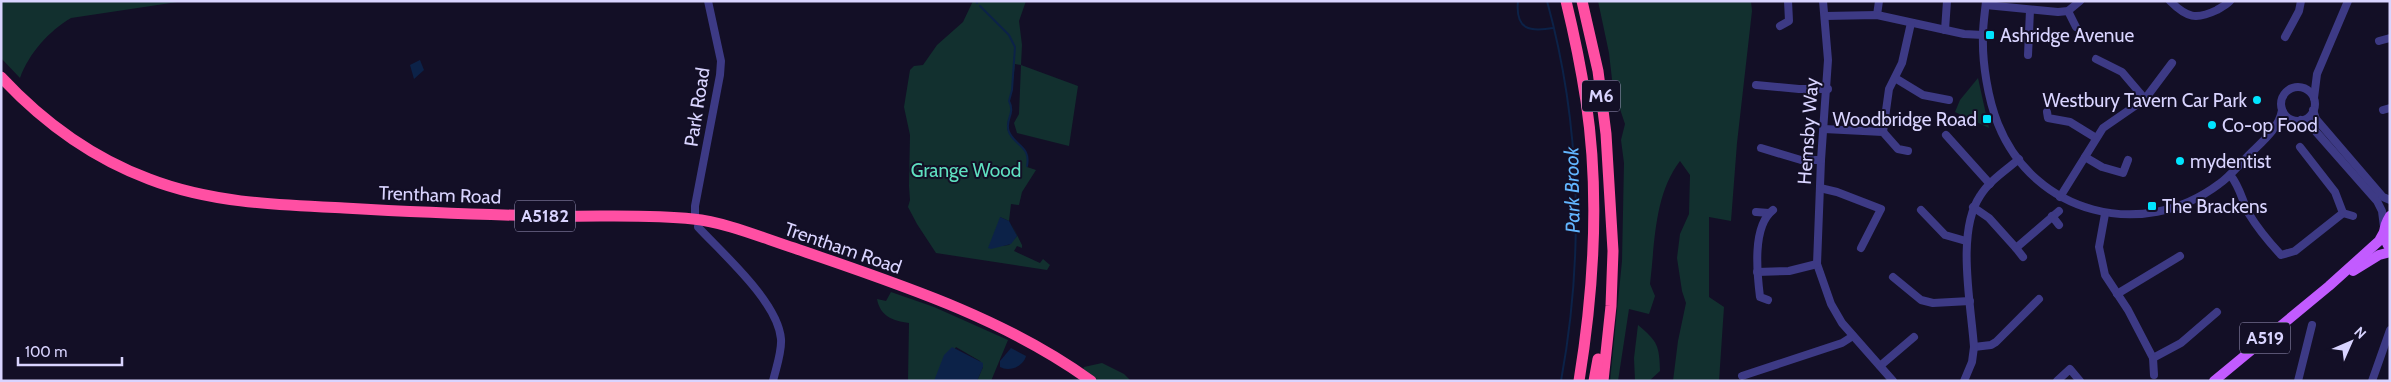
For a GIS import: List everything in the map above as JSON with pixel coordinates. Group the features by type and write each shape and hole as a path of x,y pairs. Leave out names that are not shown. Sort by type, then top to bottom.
{"highway":[{"name":"M6","path":"1566,1 1586,103 1594,193 1593,259 1579,381"},
{"name":"M6","path":"1582,1 1598,71 1606,134 1613,280 1603,381"},
{"name":"Trentham Road","path":"1,77 46,120 87,149 148,179 184,191 216,198 299,206 475,214 697,219 741,231 823,258 951,306 1011,333 1091,381"},
{"name":"M6","path":"1594,381 1605,307 1609,193"},
{"name":"M6","path":"1573,381 1586,332"}],"main road":[{"name":"A519","path":"2214,381 2330,286 2379,241 2390,216"},
{"path":"2384,230 2385,241 2390,248"},
{"name":"A519","path":"2330,286 2369,260 2390,252"}],"street":[{"name":"Park Road","path":"697,219 695,206 721,61 708,1"},
{"path":"1780,26 1789,21 1788,1"},
{"name":"Hemsby Way","path":"1817,264 1821,160 1828,89 1828,60 1823,1"},
{"path":"1877,15 1879,1"},
{"path":"1945,30 1947,1"},
{"path":"2080,1 2068,11 2030,10 1986,3 1983,35 1989,88 1997,122 2005,139 2019,159 2037,178 2060,197 2087,209 2105,214 2145,213 2178,206 2210,190 2230,175 2274,129 2292,119 2310,124 2377,201 2382,211 2384,230"},
{"path":"2170,1 2183,12 2195,17 2205,15 2230,1"},
{"path":"2285,37 2299,11 2301,1"},
{"path":"2348,1 2317,74 2314,110 2316,119 2383,197 2390,200"},
{"path":"2028,55 2030,10"},
{"path":"2068,11 2076,27"},
{"path":"1825,16 1877,15 1964,34 1983,35"},
{"path":"1884,132 1889,89 1902,63 1910,22"},
{"path":"2379,42 2390,38"},
{"path":"2096,59 2122,72 2146,99"},
{"path":"2060,197 2103,128 2146,99 2172,63"},
{"path":"2292,119 2282,110 2280,102 2286,92 2309,82 2317,74"},
{"path":"1895,78 1923,95 1949,100"},
{"path":"1756,85 1799,90 1828,89"},
{"path":"2300,86 2309,91 2314,98"},
{"path":"2274,129 2282,110"},
{"path":"2301,120 2308,117 2314,110"},
{"path":"2047,127 2047,115 2070,122 2096,138"},
{"path":"1824,128 1884,132 1898,148 1908,151"},
{"path":"1946,135 1990,184"},
{"path":"1770,150 1771,140"},
{"path":"1948,149 1954,143"},
{"path":"2300,147 2335,192 2343,212 2353,216"},
{"path":"1760,148 1801,160 1821,160"},
{"path":"2084,157 2102,167 2123,172 2128,160"},
{"path":"1964,381 1971,368 1974,347 1966,241 1968,221 1980,194 2019,159"},
{"path":"2230,175 2236,182 2252,219 2281,255"},
{"path":"1820,188 1882,206 1861,248"},
{"path":"1973,207 1989,218 2023,257"},
{"path":"1921,210 1945,235 1966,241"},
{"path":"1756,212 1771,211 1758,239 1757,272 1760,297"},
{"path":"2281,255 2295,251 2343,212"},
{"path":"2016,248 2056,214 2059,225"},
{"path":"2105,214 2099,247 2105,275 2153,358 2154,375"},
{"path":"697,219 698,227 760,293 772,314 781,338 774,381"},
{"path":"2278,264 2281,255"},
{"path":"2117,294 2180,256"},
{"path":"1757,272 1789,271 1817,264 1831,304 1853,336 1893,381"},
{"path":"1893,277 1921,300 1933,303 1970,301"},
{"path":"1760,297 1768,300"},
{"path":"1752,302 1760,297"},
{"path":"1974,347 1991,345 1996,342 2039,298"},
{"path":"2153,358 2181,343 2217,312"},
{"path":"2298,381 2312,325"},
{"path":"2372,381 2390,330"},
{"path":"1742,376 1753,377 1842,343 1853,336"},
{"path":"1880,366 1914,337"},
{"path":"2057,381 2073,366 2080,381"}],"green space":[{"path":"1,1 184,1 71,18 55,29 34,51 20,78 1,58"},
{"name":"Grange Wood","path":"973,1 1026,1 1019,21 1022,45 1021,65 1015,64 1009,101 1011,113 1007,127 1011,136 1027,155 1027,167 1036,170 1022,192 1019,205 1011,204 1009,221 1000,217 1001,246 1009,245 1017,236 1011,223 1022,245 1022,248 1017,246 1014,251 1040,263 1043,259 1050,265 1047,270 936,253 908,207 910,200 910,135 904,107 910,70 914,66 923,65 937,45 963,22"},
{"path":"1598,1 1751,1 1752,11 1737,143 1731,221 1709,217 1709,297 1724,307 1719,381 1673,381 1678,341 1686,303 1682,291 1677,258 1680,234 1689,214 1690,175 1680,161 1671,174 1665,189 1657,220 1650,284 1655,296 1649,314 1629,309 1618,381 1610,381 1622,261 1624,163 1621,140 1625,124 1613,88 1609,53"},
{"path":"1021,65 1078,86 1069,146 1017,133 1014,123 1019,114"},
{"path":"1978,78 1989,128 1955,112 1960,100"},
{"path":"891,292 934,307 1008,340 991,381 977,381 983,367 980,361 956,347 934,381 908,381 909,323 898,321 884,314 877,299 886,301"},
{"path":"1638,325 1653,340 1659,355 1660,371 1649,381 1635,381 1634,358"},
{"path":"1102,363 1124,374 1131,381 1078,381 1084,367"}],"water":[{"path":"420,60 424,70 414,79 410,65"},
{"path":"1000,217 1009,221 1017,236 1011,244 988,248"},
{"path":"952,347 983,363 977,381 934,381 944,355"},
{"path":"1011,348 1026,356 1024,360 1015,368 1007,369 1000,367 1000,361"}],"waterway":[{"path":"1518,1 1519,18 1526,27 1537,30 1553,28"},
{"name":"Park Brook","path":"1547,1 1567,95 1575,190 1576,238 1573,286 1561,381"},
{"path":"980,6 1009,35 1015,47 1012,90 1009,101 1011,113 1008,128 1012,137 1025,150 1028,159 1027,166"}],"place":[{"name":"Ashridge Avenue","path":"1990,35"},
{"name":"Westbury Tavern Car Park","path":"2257,100"},
{"name":"Woodbridge Road","path":"1987,119"},
{"name":"Co-op Food","path":"2212,125"},
{"name":"mydentist","path":"2180,161"},
{"name":"The Brackens","path":"2152,206"}]}
